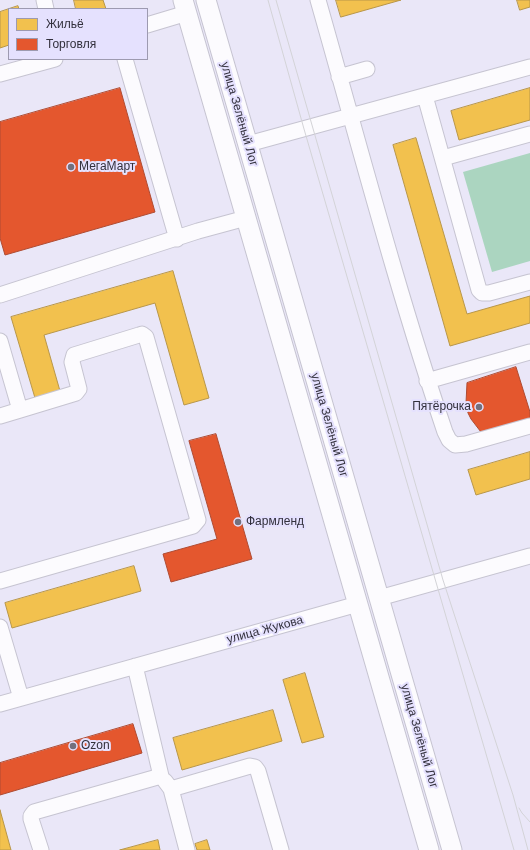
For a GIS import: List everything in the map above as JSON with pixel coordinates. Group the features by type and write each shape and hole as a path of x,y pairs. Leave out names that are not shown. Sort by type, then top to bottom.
{"main road":[{"name":"улица Зелёный Лог","path":"206,0 452,850"},
{"name":"улица Зелёный Лог","path":"185,7 429,850"},
{"name":"улица Жукова","path":"358,604 379,598"}],"street":[{"path":"318,0 349,116 428,381 445,432 449,440 455,445 466,444 530,426"},
{"path":"148,25 185,7"},
{"path":"0,74 51,60"},
{"path":"125,60 177,239"},
{"path":"248,144 530,66"},
{"path":"339,76 367,69"},
{"path":"425,96 479,290 482,293 490,294 530,282"},
{"path":"442,158 530,134"},
{"path":"0,295 198,231 246,218"},
{"path":"0,416 76,393 79,389 72,362 74,356 139,335 144,335 147,339 198,520 193,526 0,581"},
{"path":"0,341 20,410"},
{"path":"428,381 530,352"},
{"name":"улица Жукова","path":"379,598 530,556"},
{"name":"улица Жукова","path":"0,704 358,604"},
{"path":"0,627 21,698"},
{"path":"135,666 161,776 171,790 187,850"},
{"path":"171,790 250,766 255,767 258,771 281,850"},
{"path":"41,850 31,819 34,812 161,776"}],"green space":[{"path":"530,153 530,261 492,272 463,172"}],"building: Жильё":[{"path":"74,0 103,0 106,8 76,8"},
{"path":"336,0 401,0 341,17"},
{"path":"517,0 530,0 530,7 520,10"},
{"path":"8,9 8,45 0,48 0,12"},
{"path":"530,88 530,120 459,140 451,111"},
{"path":"416,138 467,314 530,296 530,323 450,346 393,145"},
{"path":"173,271 209,398 184,405 155,303 44,335 60,391 35,398 11,317"},
{"path":"530,452 530,479 476,495 468,470"},
{"path":"134,566 141,591 12,628 5,603"},
{"path":"305,673 324,737 302,743 283,680"},
{"path":"273,710 282,741 182,770 173,738"},
{"path":"0,810 11,850 0,850"},
{"path":"158,840 160,850 120,850"},
{"path":"207,840 210,850 197,850 195,844"}],"building: Торговля":[{"name":"МегаМарт","path":"120,88 155,212 5,255 0,238 0,122"},
{"path":"516,367 530,412 530,422 484,436 468,413 466,403 467,383"},
{"path":"216,434 252,559 171,582 163,554 217,539 189,441"},
{"path":"133,724 142,753 0,795 0,763"}],"tram line":[{"path":"268,0 304,129 514,850"},
{"path":"276,0 443,580 513,795 528,850"},
{"path":"519,808 530,822"}],"place":[{"name":"МегаМарт","path":"71,167"},
{"name":"Пятёрочка","path":"479,407"},
{"name":"Фармленд","path":"238,522"},
{"name":"Ozon","path":"73,746"}]}
